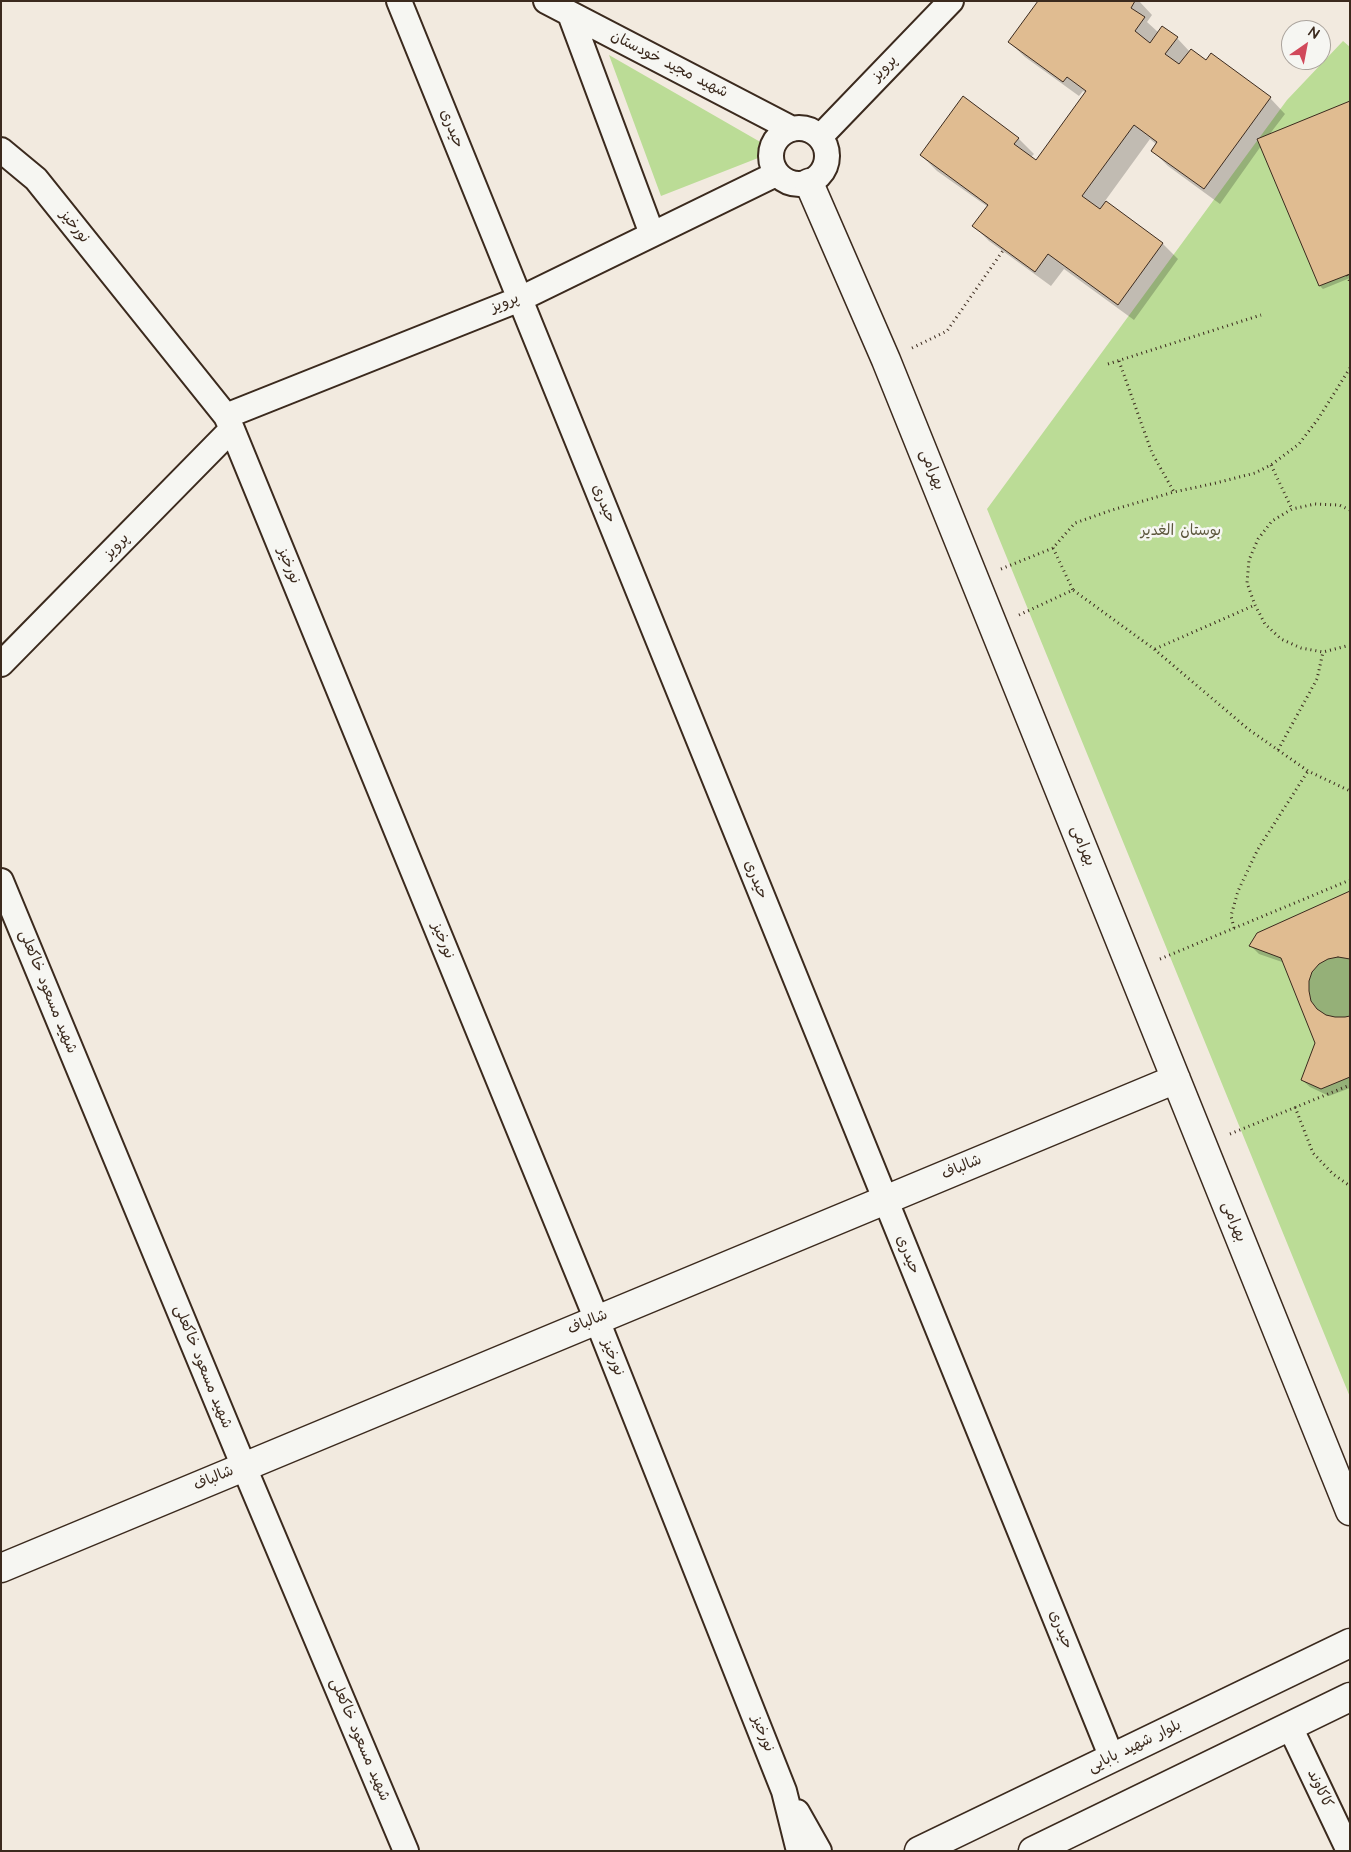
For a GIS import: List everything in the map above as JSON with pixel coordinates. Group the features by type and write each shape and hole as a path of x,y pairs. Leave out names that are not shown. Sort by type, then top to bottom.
{"street":[{"name":"حیدری","path":"399,1 1112,1758"},
{"name":"شهید مجید خودستان","path":"546,1 792,129"},
{"name":"پرویز","path":"820,137 950,1"},
{"path":"570,14 652,234"},
{"path":"804,128 820,137 826,148 827,160 820,176 809,183 797,185 786,182 776,174 770,156 773,144 780,135 792,129 804,128"},
{"name":"نورخیز","path":"1,150 36,179 229,423 597,1320 784,1791"},
{"name":"پرویز","path":"1,664 229,423 520,298 776,174"},
{"name":"بهرامی","path":"809,183 886,360 1350,1511"},
{"name":"شهید مسعود خاکعلی","path":"1,881 244,1467 406,1851"},
{"name":"شالباف","path":"1,1568 1176,1079"},
{"name":"بلوار شهید بابایی","path":"931,1848 1350,1643"},
{"path":"1033,1851 1350,1697"},
{"name":"کاکاوند","path":"1290,1727 1349,1851"},
{"path":"784,1791 799,1851"},
{"path":"784,1791 819,1851"}],"path":[{"path":"886,360 947,331 1004,249"},
{"path":"1347,275 1350,282"},
{"path":"1108,364 1261,315"},
{"path":"1119,361 1152,453 1174,492"},
{"path":"975,580 1053,548 1075,523 1174,492 1216,484 1255,473 1271,465 1300,444 1350,368"},
{"path":"1271,465 1292,509"},
{"path":"1350,510 1339,506 1315,504 1292,509 1272,521 1258,539 1249,560 1247,583 1264,624 1281,639 1301,648 1323,652 1350,644"},
{"path":"1053,548 1073,590 1154,649 1248,729 1308,771 1350,791"},
{"path":"994,627 1073,590"},
{"path":"1154,649 1255,605"},
{"path":"1278,750 1317,680 1323,652"},
{"path":"1234,928 1231,916 1238,891 1258,849 1308,771"},
{"path":"1132,970 1350,880"},
{"path":"1203,1146 1350,1085"},
{"path":"1295,1107 1314,1153 1333,1174 1350,1186"}],"green space":[{"name":"بوستان الغدیر","path":"1343,41 1350,47 1350,1397 987,509 1287,100 1315,70 1331,70 1331,54"},
{"path":"609,55 776,151 661,196"}],"building":[{"path":"1038,1 1135,1 1131,8 1145,17 1135,31 1150,43 1162,26 1178,37 1165,54 1179,64 1191,49 1206,60 1211,53 1271,97 1204,189 1151,151 1157,142 1134,125 1082,196 1100,209 1106,201 1163,243 1118,305 1048,254 1035,272 972,226 988,205 920,155 963,96 1019,138 1014,144 1036,160 1086,91 1067,77 1063,82 1008,42"},
{"path":"1350,101 1350,274 1319,286 1257,139"},
{"path":"1350,891 1350,1077 1321,1089 1301,1080 1315,1043 1281,958 1249,946 1257,933"},
{"path":"1338,957 1350,959 1350,1016 1345,1017 1326,1015 1317,1009 1311,1001 1309,991 1309,981 1312,972 1319,964 1328,959"}]}
